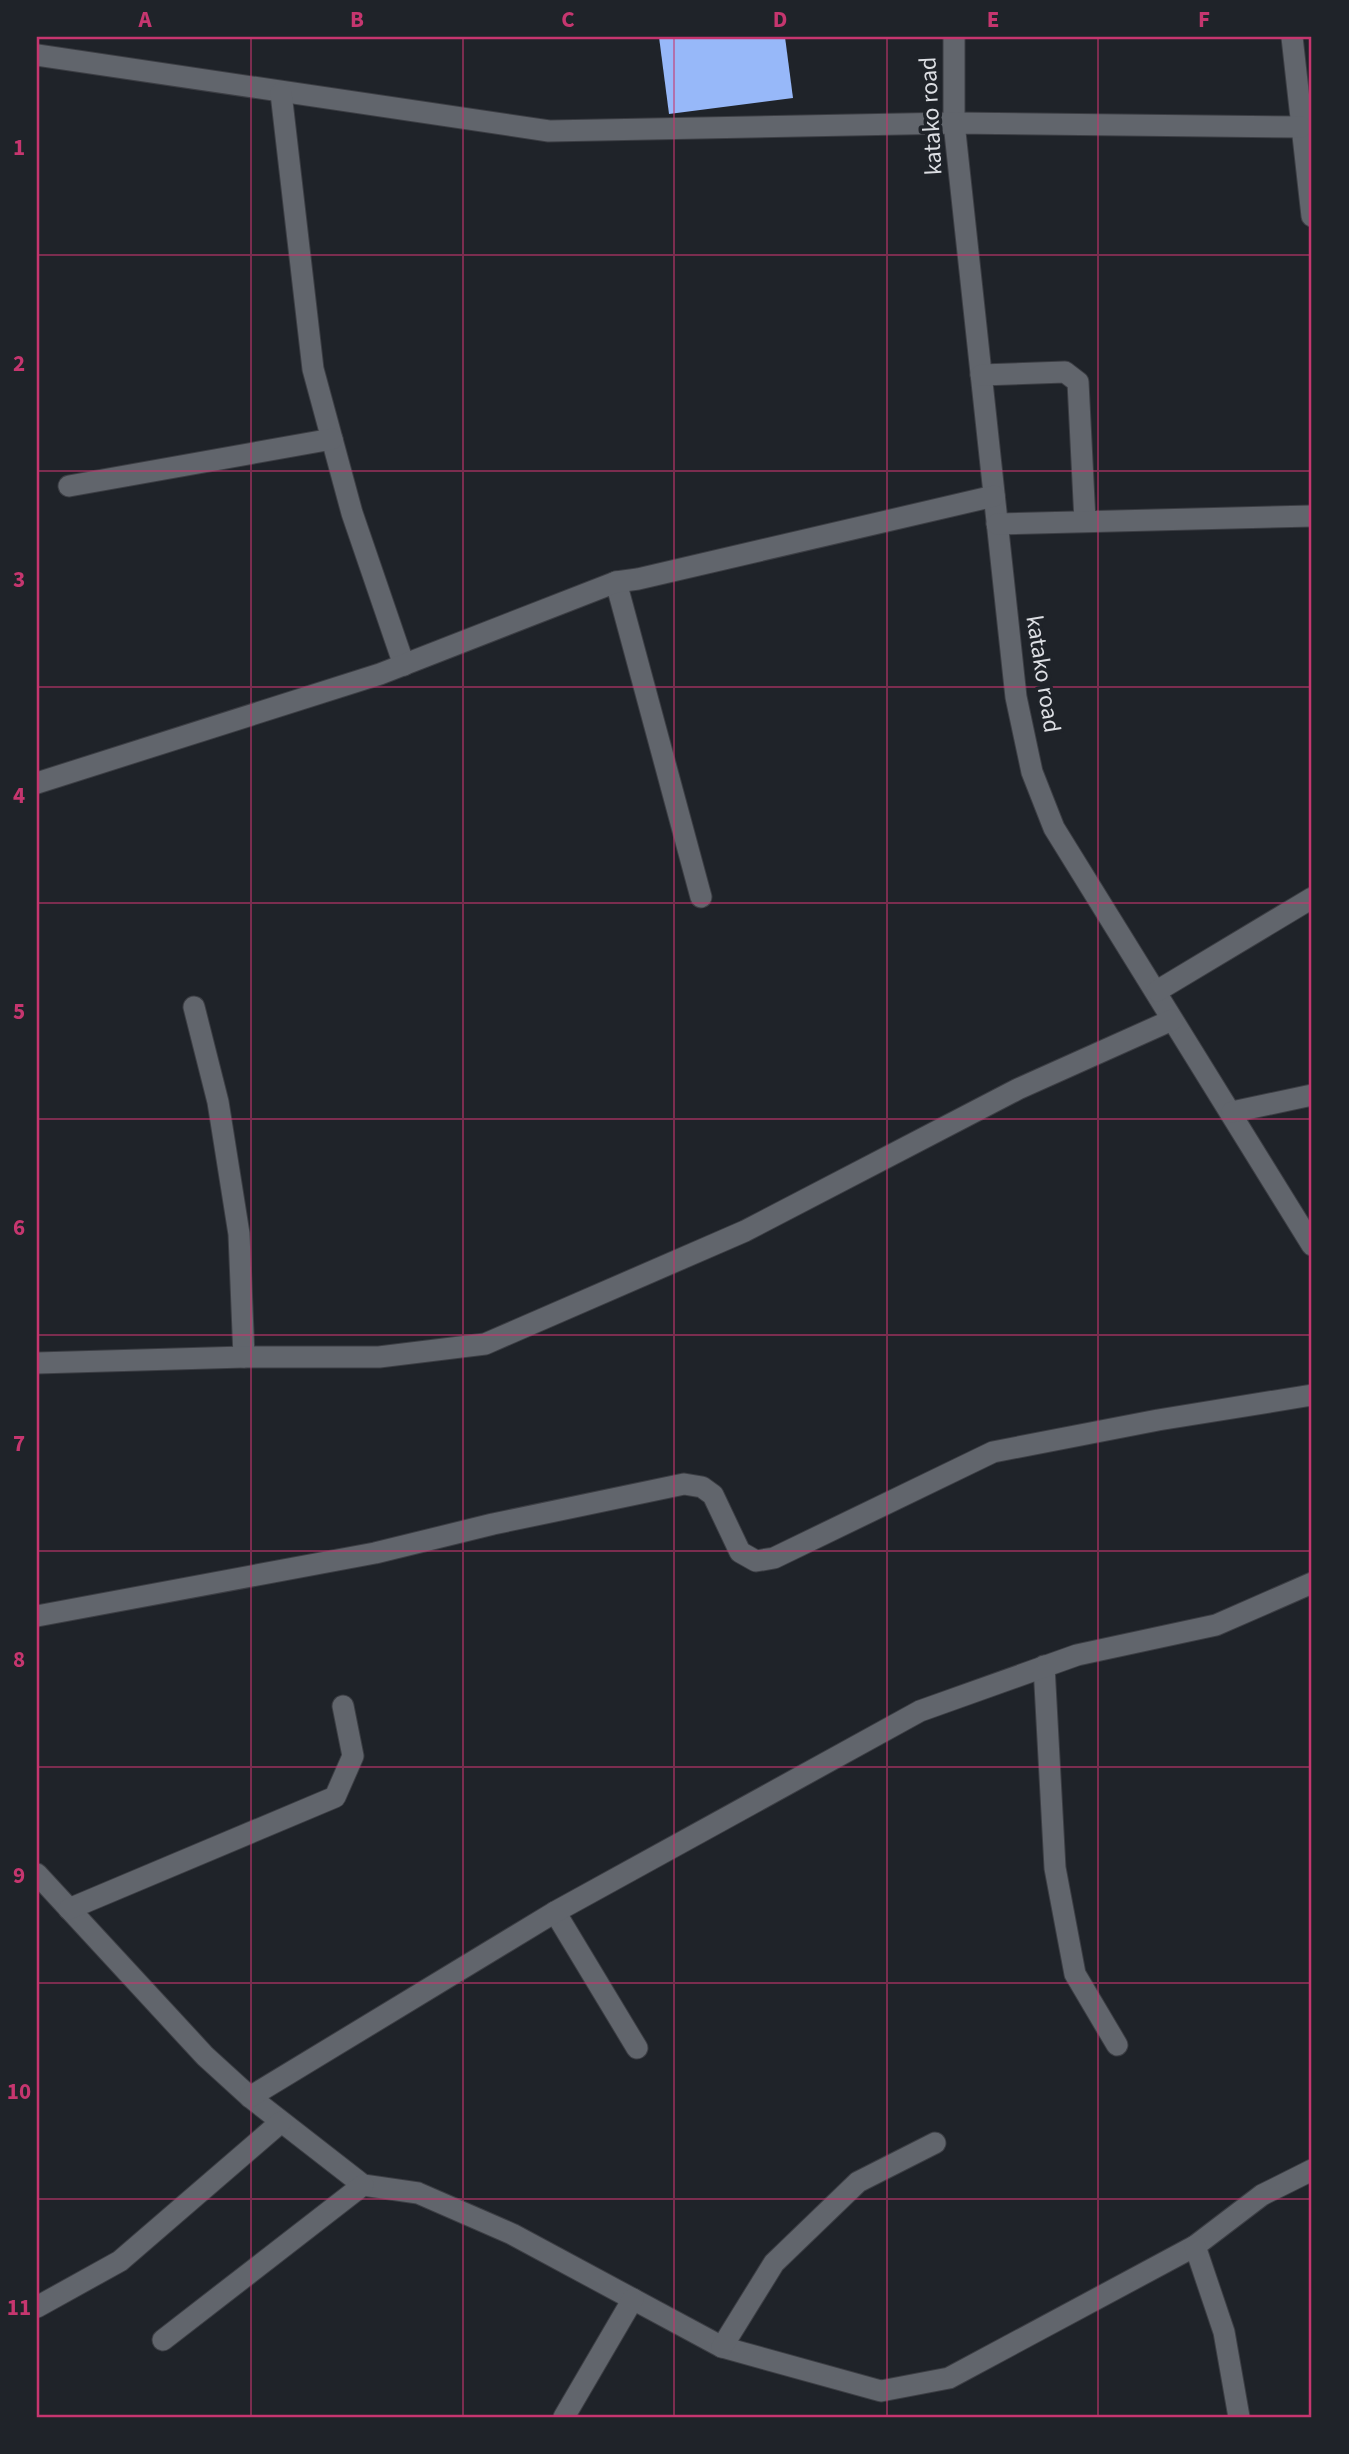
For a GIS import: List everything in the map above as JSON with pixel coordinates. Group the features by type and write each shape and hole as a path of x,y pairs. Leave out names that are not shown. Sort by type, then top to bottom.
{"street":[{"name":"katako road","path":"954,37 954,123 1016,697 1032,772 1054,828 1312,1245"},
{"path":"1292,37 1312,216"},
{"path":"37,55 549,131 954,123 1301,127"},
{"path":"281,93 313,369 352,513 404,665"},
{"path":"981,374 1065,372 1078,382 1085,521"},
{"path":"69,486 332,439"},
{"path":"37,783 404,665 617,582 994,496"},
{"path":"997,524 1312,516"},
{"path":"617,582 701,897"},
{"path":"1157,991 1312,898"},
{"path":"194,1007 218,1102 239,1234 244,1357"},
{"path":"37,1363 244,1357 379,1357 485,1344 745,1231 1018,1089 1172,1020"},
{"path":"1232,1112 1312,1095"},
{"path":"37,1616 375,1553 493,1524 684,1484 702,1487 713,1495 740,1552 756,1560 774,1558 993,1452 1158,1420 1312,1395"},
{"path":"250,2097 555,1912 920,1711 1077,1655 1216,1625 1312,1583"},
{"path":"1044,1666 1055,1868 1075,1974 1117,2045"},
{"path":"69,1909 335,1797 353,1756 343,1706"},
{"path":"37,1874 205,2056 250,2097 363,2185 418,2193 512,2234 722,2347 881,2391 949,2378 1195,2246 1262,2195 1312,2170"},
{"path":"555,1912 638,2048"},
{"path":"37,2307 120,2261 281,2122"},
{"path":"722,2347 774,2263 792,2245 859,2182 936,2143"},
{"path":"163,2340 363,2185"},
{"path":"1195,2246 1224,2332 1239,2417"},
{"path":"564,2417 633,2299"}],"building":[{"path":"659,37 785,37 793,98 669,114"}]}
